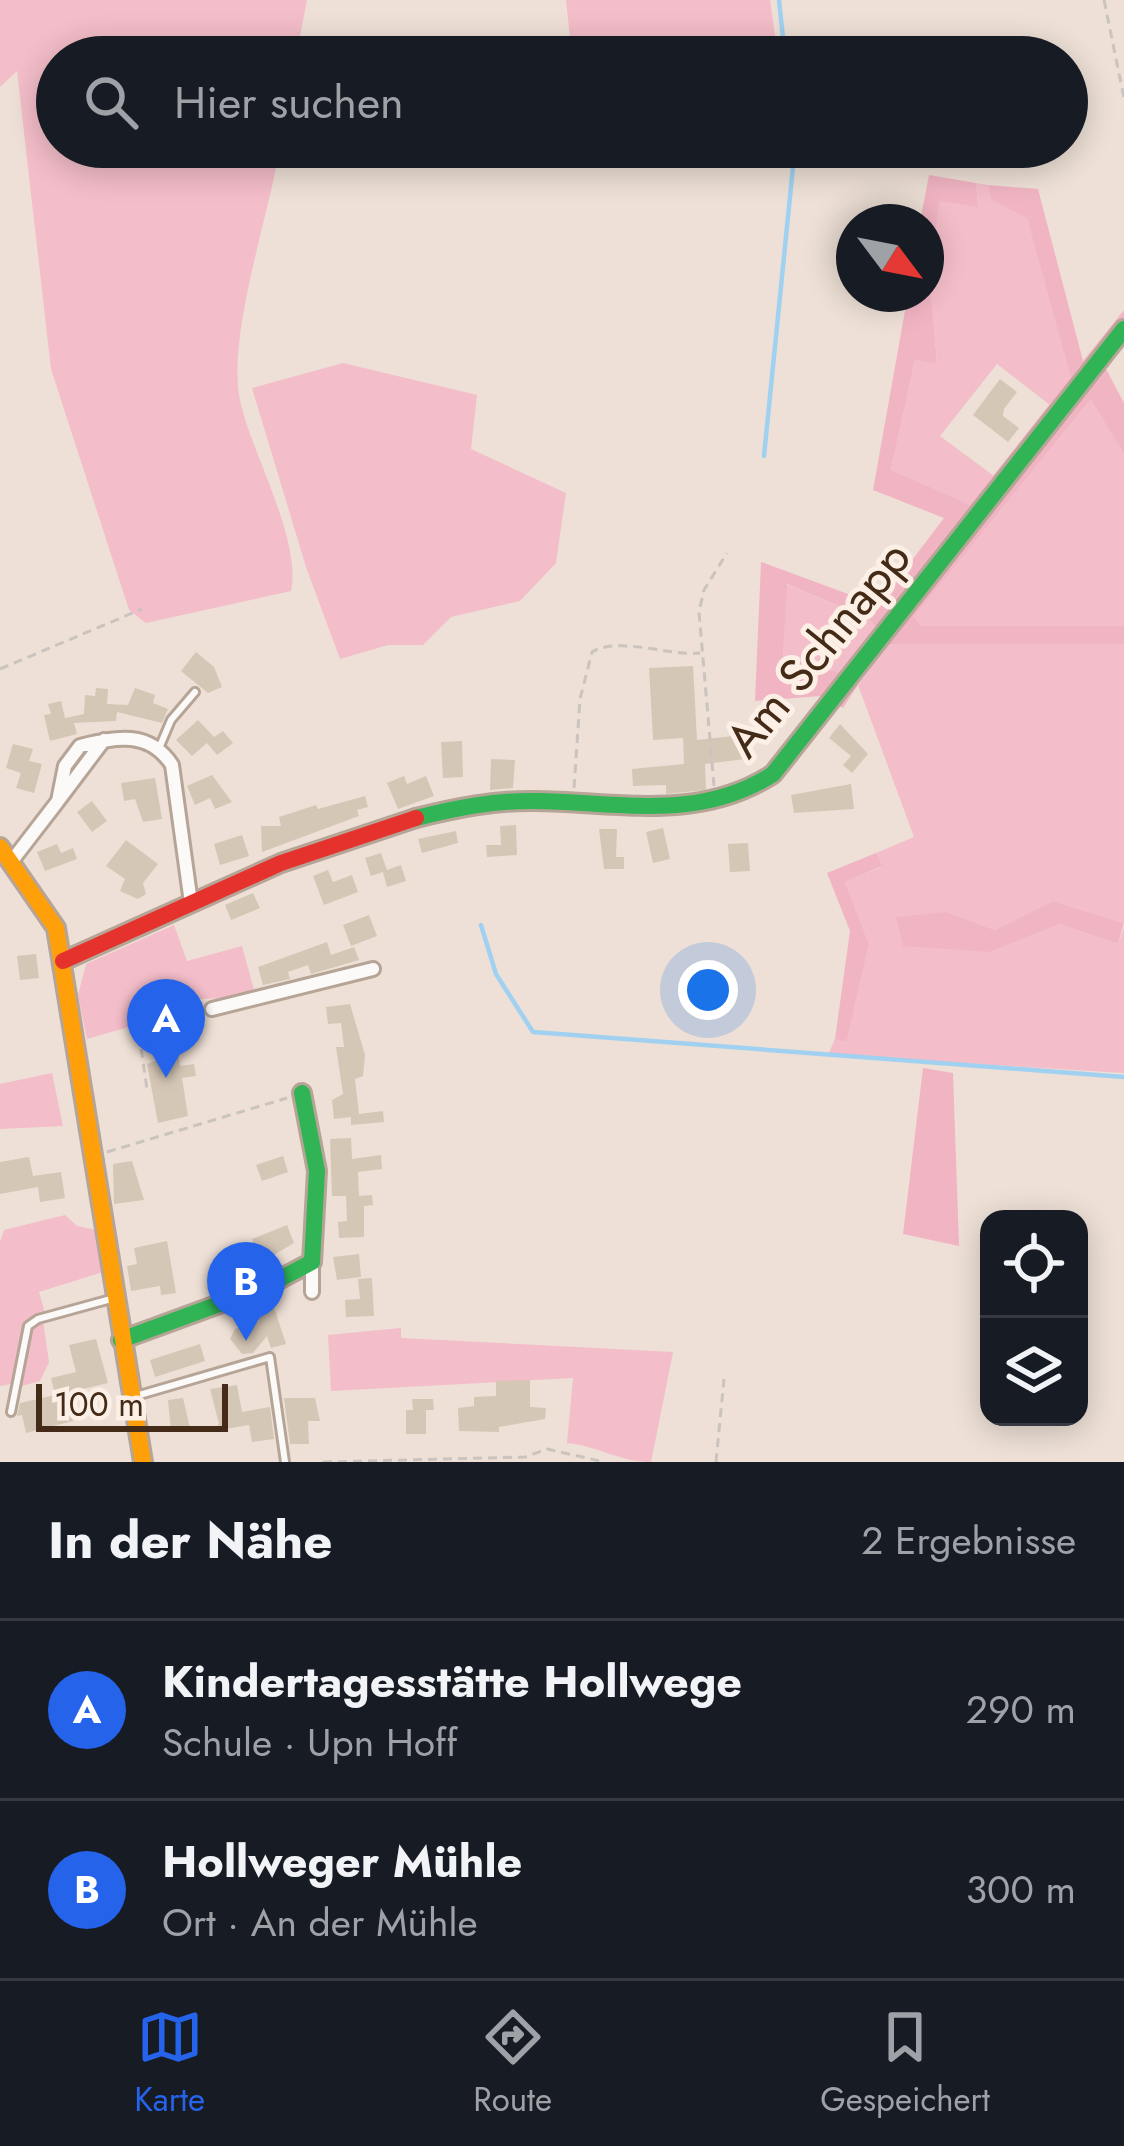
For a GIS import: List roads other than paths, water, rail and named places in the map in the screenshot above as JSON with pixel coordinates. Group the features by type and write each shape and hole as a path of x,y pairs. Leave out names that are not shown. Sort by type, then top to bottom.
{"street":[{"name":"Am Schnapp","path":"63,962 191,903 422,818 505,801 716,806 754,790 772,774 1124,329"},
{"path":"58,802 70,756 80,746 144,739 160,746 172,765 191,903"},
{"path":"104,740 58,802 6,855 56,928 143,1462"},
{"path":"212,1009 373,969"},
{"path":"302,1093 317,1171 312,1292"},
{"path":"121,1340 263,1288 312,1262"}],"lane":[{"path":"160,746 171,720 195,692"},
{"path":"11,1412 28,1327 38,1319 115,1298"},
{"path":"132,1397 270,1357 285,1462"}],"waterway":[{"path":"779,0 783,36"},
{"path":"764,456 793,168"},
{"path":"481,925 496,974 533,1032 1124,1077"}],"place":[{"name":"Kindertagesstätte Hollwege","path":"166,1078"},
{"name":"Hollweger Mühle","path":"246,1341"}]}
